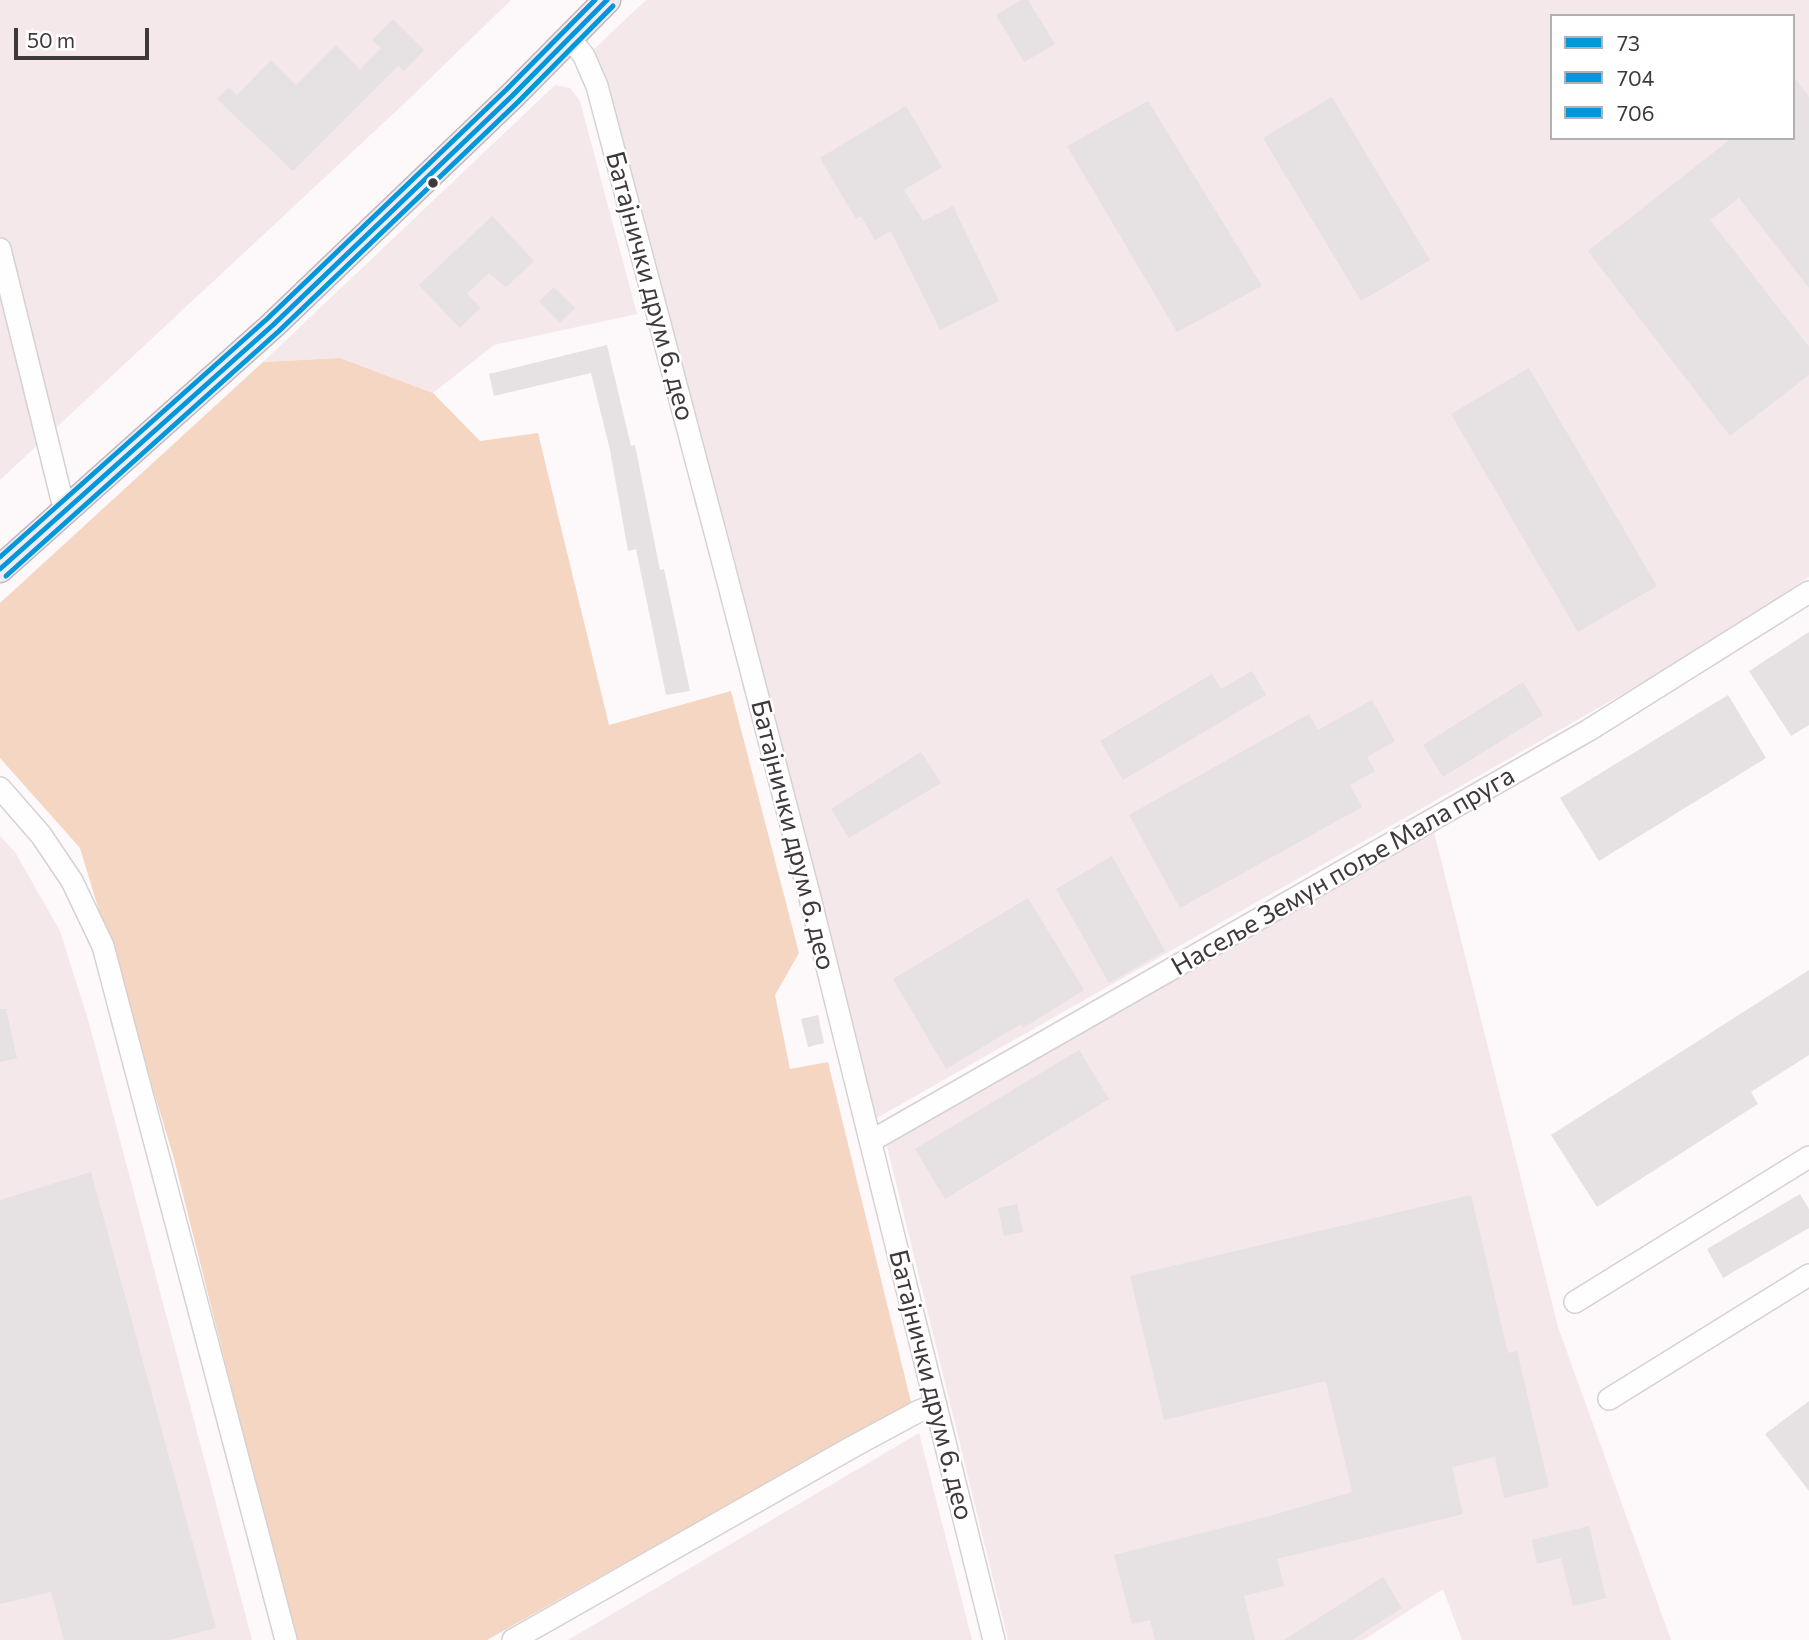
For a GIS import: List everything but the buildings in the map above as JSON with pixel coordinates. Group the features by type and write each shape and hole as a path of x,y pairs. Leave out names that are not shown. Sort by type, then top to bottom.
{"main road":[{"path":"0,569 273,325 607,0"}],"street":[{"name":"Батајнички друм 6. део","path":"570,38 584,56 597,86 810,894 994,1640"},
{"path":"0,249 65,512"},
{"name":"Насеље Земун поље Мала пруга","path":"871,1141 1589,730 1809,592"},
{"path":"0,788 41,835 72,881 103,946 286,1640"},
{"path":"1576,1302 1809,1157"},
{"path":"1609,1399 1809,1275"},
{"path":"513,1640 854,1446 919,1410 936,1405"}],"shaded area":[{"path":"0,0 511,0 408,100 0,480"},
{"path":"646,0 1809,0 1809,577 1709,645 875,1119 592,51"},
{"path":"555,85 570,88 580,101 637,314 494,345 433,393 340,358 263,362"},
{"path":"340,358 433,393 480,441 538,433 609,725 731,691 799,953 775,995 790,1069 828,1062 911,1402 487,1640 295,1640 173,1155 80,848 0,758 0,603 263,362"},
{"path":"1431,820 1558,1327 1671,1640 1462,1640 1443,1589 1363,1640 1008,1640 887,1146"},
{"path":"0,836 15,852 60,931 89,1023 252,1640 0,1640"},
{"path":"919,1433 972,1640 568,1640"}],"transit line":[{"name":"706","path":"0,557 267,319 506,90 595,0"},
{"name":"73","path":"0,569 273,325 512,96 607,0"},
{"name":"704","path":"6,576 279,331 518,102 613,6"}]}
